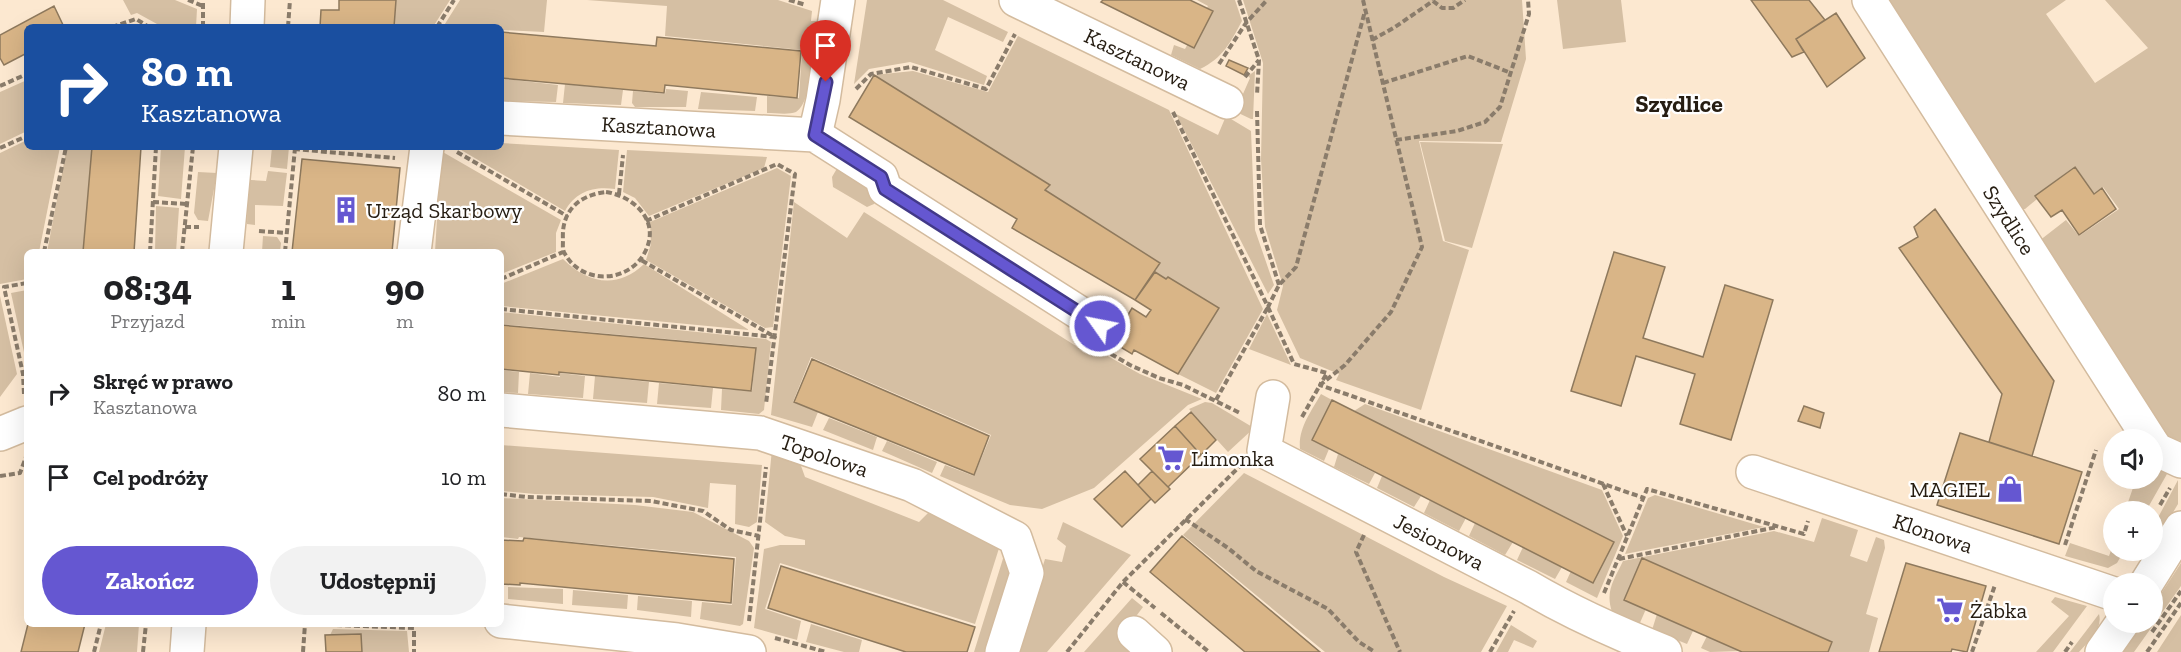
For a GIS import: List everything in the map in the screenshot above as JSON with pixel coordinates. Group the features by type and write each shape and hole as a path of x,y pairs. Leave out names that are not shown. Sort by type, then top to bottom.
{"street":[{"path":"247,24 248,0"},
{"path":"815,135 823,100 838,0"},
{"name":"Kasztanowa","path":"1016,0 1227,102"},
{"name":"Szydlice","path":"1869,0 2143,429"},
{"name":"Kasztanowa","path":"504,118 815,135 881,177 885,189 1105,340"},
{"path":"226,249 236,150"},
{"path":"414,249 427,150"},
{"name":"Jesionowa","path":"1273,397 1264,451 1528,587 1564,608 1665,652"},
{"name":"Topolowa","path":"504,410 760,434 768,421 912,485 1015,538 1027,573 1002,652"},
{"path":"0,434 24,411"},
{"path":"2163,456 2177,471"},
{"name":"Klonowa","path":"1753,472 2103,590"},
{"path":"2150,573 2169,519"},
{"path":"504,621 677,640 748,641"},
{"path":"187,652 189,627"},
{"path":"2102,652 2130,633"}],"path":[{"path":"188,0 203,6"},
{"path":"202,24 203,0"},
{"path":"288,24 290,0"},
{"path":"439,24 454,0"},
{"path":"1239,0 1259,60 1256,128 1260,225 1279,285"},
{"path":"1320,385 1345,365 1391,312 1422,247 1363,0"},
{"path":"1372,40 1433,1 1442,8 1453,8 1465,0"},
{"path":"1396,140 1457,131 1485,122 1500,106 1529,14 1528,0"},
{"path":"1216,400 1279,285 1296,267 1365,10"},
{"path":"121,24 136,19 144,24"},
{"path":"854,91 871,74 911,67 986,89 1015,34"},
{"path":"1383,83 1468,56 1511,73"},
{"path":"0,86 24,75"},
{"path":"1173,112 1294,364 1326,373 1320,385"},
{"path":"619,194 626,125"},
{"path":"0,148 24,137"},
{"path":"45,249 65,150"},
{"path":"150,249 156,150"},
{"path":"182,249 193,150"},
{"path":"285,249 295,150"},
{"path":"315,150 407,159 422,150"},
{"path":"454,150 567,216"},
{"path":"646,221 777,164 795,174 775,337 748,641"},
{"path":"606,192 619,194 639,206 649,232 648,246 641,260 627,272 611,277 593,276 576,266 563,252 562,231 567,216 577,202 592,194 606,192"},
{"path":"153,202 187,204"},
{"path":"258,231 286,233"},
{"path":"504,278 563,252"},
{"path":"641,260 775,337"},
{"path":"24,284 2,288 24,386"},
{"path":"504,309 775,337"},
{"path":"1105,340 1159,378 1203,394"},
{"path":"1320,385 1644,498"},
{"path":"2065,545 2096,450"},
{"path":"0,477 20,473 24,462"},
{"path":"2169,519 2177,471"},
{"path":"1067,652 1123,582 1232,475"},
{"path":"1603,484 1628,537"},
{"path":"1635,520 1647,489 1804,534"},
{"path":"504,494 651,501 703,511 731,530 759,536"},
{"path":"1185,519 1228,548 1256,572 1328,609 1359,642 1376,652"},
{"path":"1618,559 1779,527"},
{"path":"1366,532 1356,552 1400,652"},
{"path":"1972,652 1996,579"},
{"path":"1123,582 1209,652"},
{"path":"1490,652 1528,587"},
{"path":"2163,606 2181,591"},
{"path":"2147,652 2181,603"},
{"path":"94,652 100,627"},
{"path":"143,652 146,627"},
{"path":"303,652 307,627"},
{"path":"387,627 414,628 414,652"}],"shaded area":[{"path":"123,0 175,0 197,9 196,24 157,24 137,13 131,15"},
{"path":"396,0 450,0 435,24 394,24"},
{"path":"460,0 547,0 544,32 504,30 504,24 445,24"},
{"path":"587,0 778,0 812,11 811,21 819,21 815,56 806,97 796,112 767,113 767,96 799,98 802,50 665,36 667,6"},
{"path":"867,0 943,0 1008,32 1003,42 948,17 935,50 987,76 984,85 910,62 869,69 854,84"},
{"path":"1197,0 1235,0 1242,21 1230,43 1220,55 1200,69 1171,55 1174,45 1185,49 1208,6"},
{"path":"1243,0 1522,0 1526,59 1501,142 1419,141 1443,241 1469,250 1421,410 1336,380 1339,374 1300,358 1277,310 1283,286 1265,227 1261,159 1263,63"},
{"path":"1557,0 1621,0 1626,42 1563,49"},
{"path":"1884,0 2066,0 2046,14 2095,83 2148,48 2105,0 2181,0 2181,441 2168,440 2039,241 2066,220 2079,236 2119,209 2103,187 2094,193 2075,166 2035,196 2037,199 2025,209 2015,209"},
{"path":"1018,36 1169,110 1263,309 1216,393 1178,374 1219,308 1168,277 1166,279 1155,272 1160,263 1045,190 1049,184 874,75 913,71 988,92"},
{"path":"1255,71 1253,119 1251,119 1230,109 1239,103 1250,78 1248,76"},
{"path":"504,80 558,85 556,102 504,101"},
{"path":"24,81 24,132 0,144 0,92"},
{"path":"565,84 623,90 621,105 563,103"},
{"path":"666,89 688,91 686,107 635,107 632,103 633,91 665,94"},
{"path":"701,92 757,97 755,111 698,109"},
{"path":"1176,114 1218,135 1226,116 1251,131 1255,230 1274,285 1268,294"},
{"path":"24,141 24,150 59,150 40,249 24,249 24,280 0,284 0,153"},
{"path":"1420,142 1503,144 1472,248 1445,241"},
{"path":"504,143 619,150 615,189 600,188 586,191 574,199 565,211 461,150 504,150"},
{"path":"66,150 92,150 83,249 48,249"},
{"path":"161,150 185,150 181,199 158,196"},
{"path":"272,150 289,150 287,169 270,167"},
{"path":"627,150 767,157 764,168 649,216 635,198 623,192"},
{"path":"441,151 561,220 556,233 556,252 504,273 504,249 435,249"},
{"path":"839,165 880,195 874,204 867,207 833,187 832,177"},
{"path":"777,168 791,176 773,327 765,328 646,260 651,244 650,222"},
{"path":"268,171 287,173 283,206 255,205 255,225 247,224 248,181 266,181"},
{"path":"198,172 217,173 208,221 198,220 194,213"},
{"path":"794,202 847,238 864,212 1087,353 1110,316 1114,318 1095,349 1140,374 1202,399 1188,405 1094,488 1042,509 1010,505 940,476 945,465 974,476 991,435 811,357 793,402 818,412 812,427 771,415"},
{"path":"156,206 179,208 176,249 155,249"},
{"path":"263,236 277,237 281,243 280,249 262,249"},
{"path":"563,259 582,274 602,280 623,278 644,264 749,330 504,306 504,283"},
{"path":"24,291 24,352 11,293"},
{"path":"0,296 17,374 0,397"},
{"path":"504,312 766,339 771,342 764,410 759,414 721,410 722,389 752,391 756,347 504,324"},
{"path":"1267,314 1291,365 1249,349"},
{"path":"504,370 519,372 518,393 504,392"},
{"path":"530,373 560,377 560,373 585,376 583,398 528,394"},
{"path":"595,376 649,382 647,403 593,399"},
{"path":"659,383 713,388 711,408 657,404"},
{"path":"1321,394 1332,400 1312,440 1329,449 1324,461 1300,449 1303,427"},
{"path":"1205,402 1212,403 1254,428 1228,452 1189,409"},
{"path":"1365,404 1602,490 1623,536 1597,598 1566,582 1571,571 1354,411"},
{"path":"829,418 877,437 873,450 823,430"},
{"path":"887,441 937,462 932,473 882,451"},
{"path":"504,445 762,465 757,522 749,527 735,524 736,485 710,483 708,508 653,497 504,491"},
{"path":"772,449 800,463 805,477 919,522 929,512 1001,542 975,624 780,563 765,609 801,621 797,640 754,628 764,549 780,545 805,545 805,540 785,536 765,522"},
{"path":"1338,454 1375,473 1369,484 1334,467"},
{"path":"2163,469 2167,474 2163,481"},
{"path":"1244,473 1444,577 1507,606 1481,652 1325,652 1183,535"},
{"path":"1382,476 1421,496 1414,507 1377,488"},
{"path":"2178,480 2178,504 2163,529 2163,508"},
{"path":"2133,489 2158,489 2152,501 2128,501"},
{"path":"1655,495 1764,527 1625,554 1648,498"},
{"path":"504,498 635,505 693,512 749,541 754,548 743,624 740,626 700,619 702,602 732,605 736,557 519,537 518,539 504,537"},
{"path":"1430,500 1466,518 1459,531 1424,513"},
{"path":"1822,518 1858,530 1850,556 1867,562 1876,537 1884,540 1885,548 1866,614 1878,618 1869,652 1828,652 1832,642 1642,558 1624,600 1646,609 1639,625 1612,612 1610,592 1623,561 1774,531 1814,542"},
{"path":"1063,522 1131,555 1047,652 1016,652 1045,559 1062,562 1066,546 1057,539"},
{"path":"1475,523 1513,542 1505,555 1469,536"},
{"path":"2070,543 2103,554 2103,561 2118,561 2108,568 2065,556"},
{"path":"1523,547 1562,567 1555,579 1517,560"},
{"path":"1006,549 1015,562 996,652 974,652"},
{"path":"2181,563 2181,586 2163,611 2163,591"},
{"path":"508,587 563,589 563,604 508,599"},
{"path":"573,590 628,595 627,609 572,605"},
{"path":"638,596 692,601 691,617 637,610"},
{"path":"2055,597 2087,606 2053,652 2036,652 2069,616 2051,602"},
{"path":"1132,598 1143,607 1119,639 1134,652 1084,652"},
{"path":"1657,614 1693,631 1687,644 1652,630"},
{"path":"2099,614 2099,625 2091,639 2079,652 2070,652"},
{"path":"2181,615 2181,652 2157,652"},
{"path":"811,624 862,640 859,652 844,652 806,642"},
{"path":"1511,625 1537,641 1533,648 1514,640 1508,652 1496,652"},
{"path":"105,627 139,627 137,652 99,652"},
{"path":"333,629 407,631 409,652 362,652 361,634 330,635"},
{"path":"2135,633 2148,633 2134,652 2122,652"},
{"path":"1707,636 1740,651 1710,652 1701,648"}],"building":[{"path":"339,0 396,0 394,24 320,24 321,10 339,10"},
{"path":"1103,0 1190,0 1213,11 1194,48 1101,2"},
{"path":"1751,0 1809,0 1825,20 1796,39 1804,52 1792,57"},
{"path":"54,6 63,24 24,24 24,55 4,65 0,58 0,35"},
{"path":"1836,13 1865,58 1827,87 1796,39"},
{"path":"504,32 656,46 657,37 801,51 797,98 665,85 664,93 504,78"},
{"path":"1229,60 1248,68 1244,75 1226,66"},
{"path":"874,75 1050,185 1045,190 1160,263 1135,300 1012,228 1017,219 849,117"},
{"path":"92,150 141,150 134,249 83,249"},
{"name":"Urząd Skarbowy","path":"302,159 400,168 392,249 292,249"},
{"path":"2075,167 2094,194 2102,188 2116,209 2079,235 2062,210 2051,217 2035,196"},
{"path":"1935,209 2054,381 2032,456 1989,442 2002,394 1899,248 1918,237 1914,227"},
{"path":"1614,252 1665,267 1643,338 1703,357 1725,285 1773,300 1731,440 1680,424 1695,374 1636,356 1621,406 1571,391"},
{"path":"1155,272 1166,279 1168,277 1219,308 1178,374 1134,350 1132,354 1112,342 1132,308 1146,317 1151,310 1135,300"},
{"path":"504,325 756,348 751,391 559,372 559,375 504,369"},
{"path":"812,359 989,436 974,475 794,402"},
{"path":"1332,400 1614,542 1593,583 1312,440"},
{"path":"1804,406 1824,413 1820,428 1798,421"},
{"path":"1191,412 1216,440 1201,455 1175,426"},
{"path":"1175,426 1201,455 1168,487 1140,459"},
{"name":"MAGIEL","path":"1960,433 2082,472 2059,544 1937,505"},
{"path":"1125,471 1151,499 1122,527 1094,499"},
{"path":"1152,471 1170,489 1155,503 1138,485"},
{"path":"1182,536 1320,652 1245,652 1150,572"},
{"path":"524,538 734,559 731,603 520,583 520,585 504,584 504,540 523,541"},
{"path":"1642,558 1832,642 1828,652 1742,652 1624,600"},
{"path":"1906,563 1986,586 1967,652 1952,649 1951,652 1879,652"},
{"path":"781,566 975,627 967,652 906,652 768,608"},
{"path":"27,627 84,627 78,652 21,652"},
{"path":"361,634 362,652 326,652 325,635"}],"place":[{"name":"Urząd Skarbowy","path":"346,210"},
{"name":"Limonka","path":"1171,458"},
{"name":"MAGIEL","path":"2010,489"},
{"name":"Żabka","path":"1950,610"}],"district":[{"name":"Szydlice","path":"1679,104"}],"route":[{"path":"826,82 815,135 881,177 885,189 1100,326"}]}
